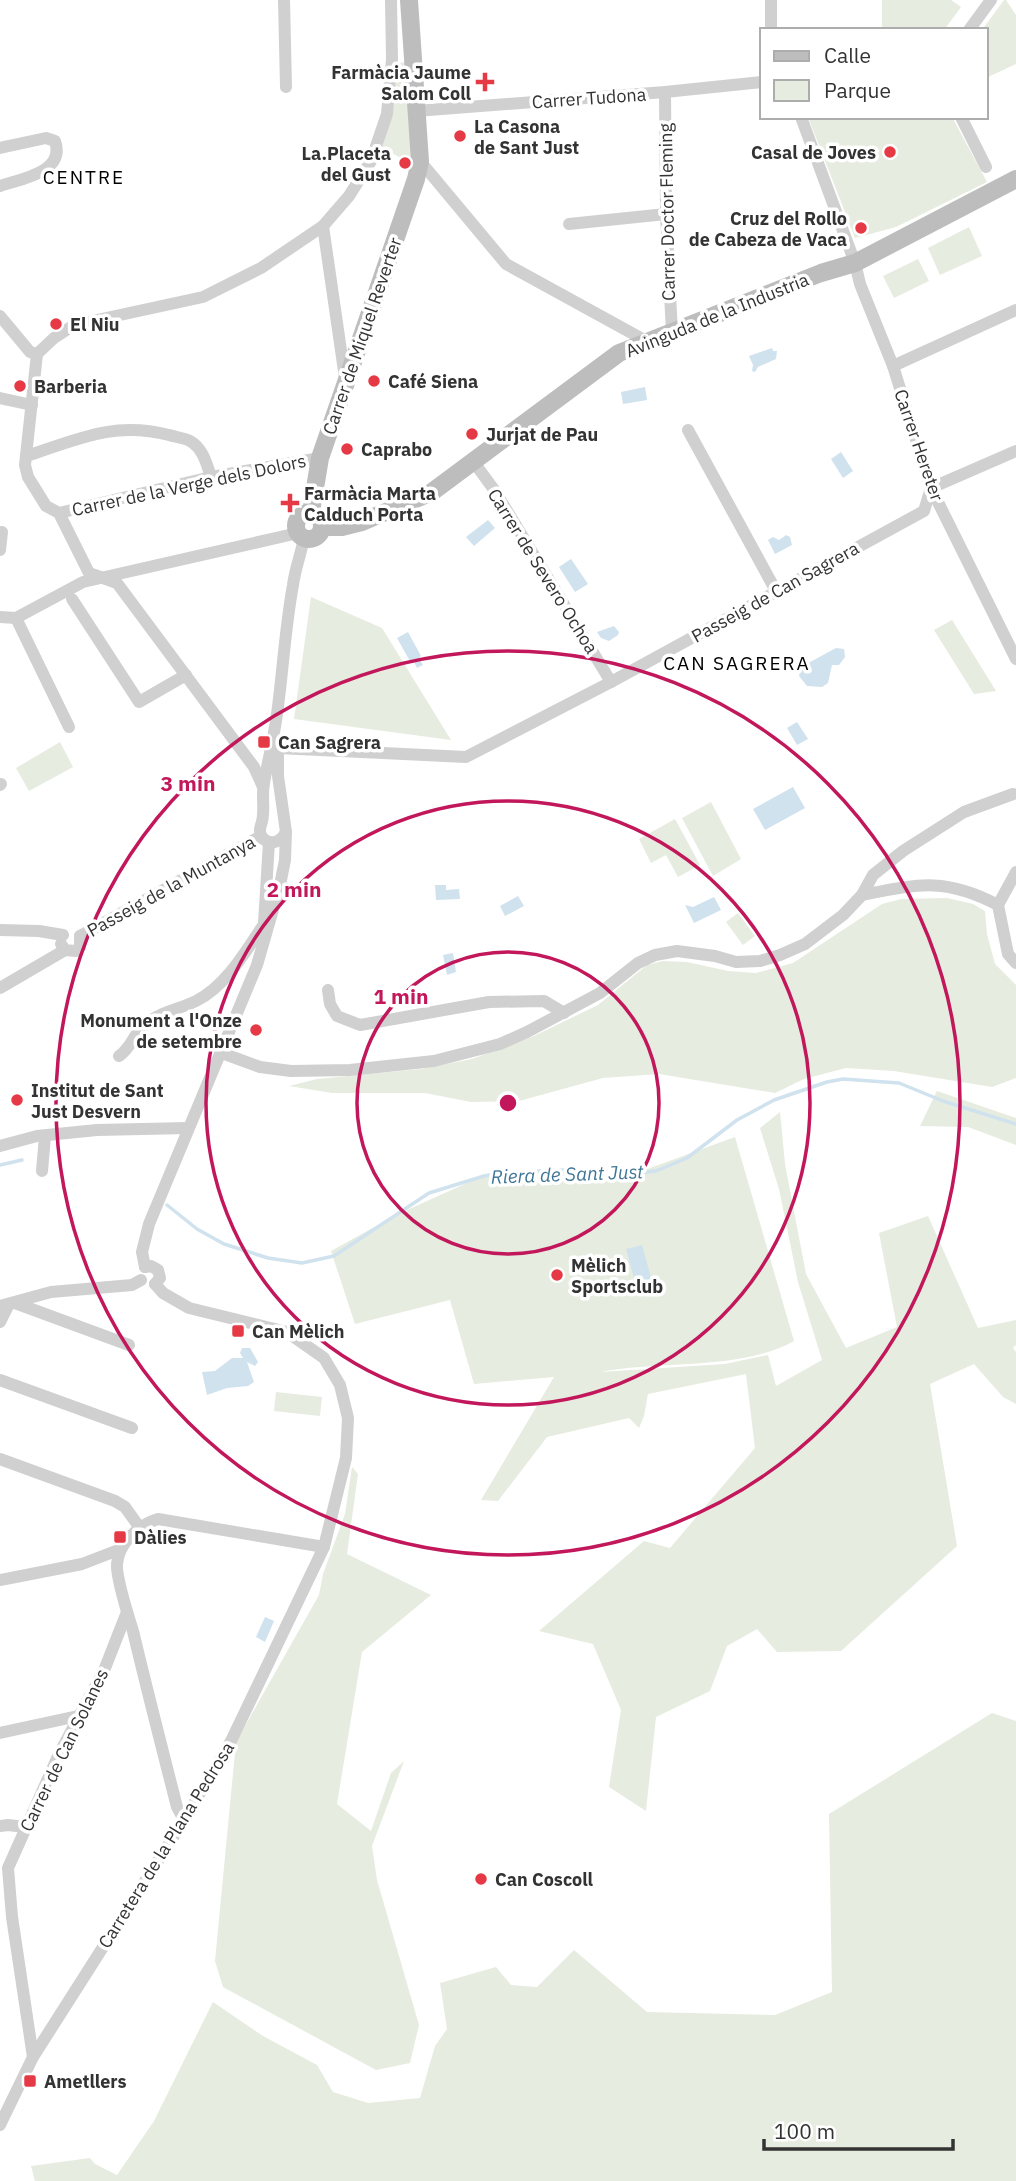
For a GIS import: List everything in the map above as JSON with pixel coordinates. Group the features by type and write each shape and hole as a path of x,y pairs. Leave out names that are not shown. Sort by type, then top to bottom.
{"street":[{"path":"284,0 286,87"},
{"path":"263,787 254,767 117,583 89,573 59,513 46,506 28,477 25,465 37,351 74,325 203,297 261,268 323,226 349,196 371,161 387,114 392,59 391,0"},
{"name":"Carrer de Miquel Reverter","path":"311,512 320,458 420,161 409,0"},
{"path":"771,0 771,28"},
{"path":"971,28 991,0"},
{"path":"392,59 412,49"},
{"name":"Carrer Tudona","path":"416,111 760,82"},
{"name":"Carrer Doctor Fleming","path":"665,92 666,214 672,332"},
{"name":"Carrer Hereter","path":"802,119 855,263 860,284 893,366 931,488 1016,659"},
{"path":"962,119 986,167"},
{"path":"0,186 44,171 55,159 58,150 55,141 46,138 2,148"},
{"path":"420,161 506,264 648,342"},
{"name":"Avinguda de la Industria","path":"323,527 342,527 362,522 432,492 619,354 821,273 855,263 1016,179"},
{"path":"569,224 666,214"},
{"path":"323,226 346,383"},
{"path":"893,366 1016,310"},
{"path":"0,316 37,351"},
{"path":"0,398 32,405"},
{"path":"688,429 776,591"},
{"path":"27,456 84,436 123,430 162,433 190,441 204,457 211,477"},
{"path":"931,488 1016,451"},
{"name":"Carrer de la Verge dels Dolors","path":"59,513 211,477 320,458"},
{"name":"Carrer de Severo Ochoa","path":"474,461 611,682"},
{"name":"Passeig de Can Sagrera","path":"278,748 466,757 611,682 924,511 931,488"},
{"path":"0,617 16,618 83,582 301,536 309,539 319,535 323,527 322,520 311,512 303,514 296,526 301,536 274,733 263,787 263,944"},
{"path":"0,550 1,532"},
{"path":"72,599 139,702 186,675"},
{"path":"16,618 69,727"},
{"path":"8,1304 51,1292 132,1285 143,1273 153,1266 159,1272 160,1278 155,1284 147,1285 143,1273 142,1252 149,1224 257,965 280,885 285,860 285,827 278,776 278,748 274,733"},
{"path":"222,1053 260,1067 291,1071 380,1067 434,1060 500,1044 600,993 638,963 666,951 700,954 736,962 760,961 780,955 805,944 844,915 862,895 873,875 903,851 964,812 1013,794"},
{"path":"264,820 274,817 285,827"},
{"path":"265,839 276,843 283,839 285,827"},
{"name":"Passeig de la Muntanya","path":"80,936 265,839"},
{"path":"1016,872 998,905 1009,954 1016,963"},
{"path":"862,895 919,884 971,891 998,905"},
{"path":"119,1056 128,1051 141,1027 163,1013 205,996 238,962 264,924"},
{"path":"0,930 63,935 75,932 80,936 80,947 76,951 65,950 0,988"},
{"path":"63,935 61,943 65,950"},
{"path":"328,990 330,1003 337,1016 360,1025 489,1002 544,1002 564,1013"},
{"path":"0,1146 14,1141 97,1130 188,1129"},
{"path":"42,1171 45,1136"},
{"name":"Carretera de la Plana Pedrosa","path":"7,2098 184,1820 231,1741 324,1547 347,1454 348,1418 340,1385 324,1358 287,1332 189,1308 163,1293 155,1284"},
{"path":"0,1322 8,1304"},
{"path":"8,1304 129,1345"},
{"path":"0,1380 132,1428"},
{"path":"0,1458 115,1501 125,1507 140,1528"},
{"path":"184,1820 177,1807 117,1565 121,1549 132,1534 158,1519 324,1547"},
{"path":"0,1580 82,1564 121,1549"},
{"name":"Carrer de Can Solanes","path":"33,2057 6,1918 8,1868 78,1716 105,1668 128,1611"},
{"path":"0,1733 78,1716"},
{"path":"0,1826 25,1827"},
{"path":"0,2125 7,2098"}],"green space":[{"path":"882,0 951,0 961,7 945,28 882,28"},
{"path":"1006,0 1016,15 1016,64 988,77 988,28 983,28"},
{"path":"408,62 413,164 382,148 394,106 398,63"},
{"path":"809,119 953,119 987,182 896,227 855,238"},
{"path":"969,227 982,256 940,275 928,248"},
{"path":"918,259 929,281 894,298 883,276"},
{"path":"311,597 382,628 451,740 294,719"},
{"path":"952,620 996,691 974,694 934,630"},
{"path":"60,742 73,767 29,791 16,768"},
{"path":"711,802 741,859 713,876 682,818"},
{"path":"675,819 700,865 678,877 666,855 651,863 639,839"},
{"path":"947,898 973,904 985,911 987,934 995,964 1016,985 1016,1078 992,1087 894,1071 846,1068 804,1079 775,1093 659,1074 603,1078 519,1101 471,1102 425,1093 332,1093 289,1086 317,1079 421,1069 472,1059 534,1036 598,1005 647,965 663,961 687,962 728,971 756,973 793,963 882,904 901,899"},
{"path":"738,913 755,936 743,945 726,922"},
{"path":"937,1091 1016,1118 1016,1145 968,1127 920,1126"},
{"path":"780,1112 785,1164 806,1274 846,1348 897,1327 879,1233 928,1216 978,1328 1016,1320 1016,1345 1013,1348 1016,1352 1016,1404 1003,1397 974,1364 930,1384 957,1546 841,1651 777,1652 757,1629 727,1646 710,1691 656,1717 646,1811 609,1787 621,1710 593,1644 539,1631 644,1541 670,1548 755,1448 746,1374 648,1394 639,1428 629,1418 547,1437 498,1501 481,1500 554,1377 474,1384 450,1300 355,1324 331,1251 396,1215 478,1178 538,1171 631,1175 735,1137 794,1341 750,1357 601,1372 725,1364 768,1355 776,1386 822,1360 798,1282 779,1189 760,1128"},
{"path":"276,1392 322,1397 320,1416 274,1411"},
{"path":"352,1467 358,1474 347,1554 431,1595 362,1652 337,1804 371,1831 391,1773 404,1761 372,1846 377,1880 419,2025 410,2063 376,2070 223,1987 215,1961 236,1742 319,1595 323,1574 345,1514"},
{"path":"992,1713 1016,1721 1016,2181 35,2181 31,2166 90,2158 95,2164 117,2175 154,2121 213,2002 263,2036 317,2065 333,2092 368,2103 420,2098 435,2046 447,2029 440,1983 496,1967 511,1985 537,1987 574,1950 647,2012 775,2015 832,1992 829,1814"}],"water":[{"path":"772,348 777,351 776,359 758,367 755,372 752,371 753,365 749,356"},
{"path":"645,387 647,400 623,404 621,392"},
{"path":"841,452 853,471 843,478 831,459"},
{"path":"488,520 495,528 474,546 466,537"},
{"path":"786,535 790,537 792,545 775,554 768,540 773,537 779,540"},
{"path":"571,559 588,584 575,592 559,567"},
{"path":"614,626 619,632 618,635 609,641 601,638 597,632"},
{"path":"408,632 421,656 419,658 423,665 417,668 414,662 411,663 397,638"},
{"path":"836,648 844,649 845,657 839,665 832,665 828,683 822,687 807,686 799,676 801,667"},
{"path":"797,722 808,739 797,745 787,728"},
{"path":"793,787 805,808 765,830 753,809"},
{"path":"435,885 446,885 446,890 459,889 460,899 436,900"},
{"path":"518,896 524,906 505,916 500,906"},
{"path":"714,897 721,910 694,923 685,905 693,907"},
{"path":"453,953 456,972 447,975 443,955"},
{"path":"642,1245 655,1292 639,1296 626,1249"},
{"path":"242,1348 250,1348 258,1362 255,1366 247,1362 254,1382 248,1386 227,1388 207,1395 202,1372 215,1371 232,1358 243,1358 240,1353"},
{"path":"265,1617 274,1621 265,1642 256,1637"}],"waterway":[{"name":"Riera de Sant Just","path":"167,1205 197,1229 224,1244 268,1258 302,1263 334,1256 429,1193 484,1176 564,1170 610,1176 656,1171 687,1158 737,1120 774,1100 827,1082 843,1079 899,1083 943,1101 1016,1124"},
{"name":"Riera de Sant Just","path":"0,1165 22,1160"}],"place":[{"name":"Farmàcia Jaume Salom Coll","path":"485,82"},
{"name":"La Casona de Sant Just","path":"460,136"},
{"name":"Casal de Joves","path":"890,152"},
{"name":"La.Placeta del Gust","path":"405,163"},
{"name":"Cruz del Rollo de Cabeza de Vaca","path":"861,228"},
{"name":"El Niu","path":"56,324"},
{"name":"Café Siena","path":"374,381"},
{"name":"Barberia","path":"20,386"},
{"name":"Jurjat de Pau","path":"472,434"},
{"name":"Caprabo","path":"347,449"},
{"name":"Farmàcia Marta Calduch Porta","path":"290,503"},
{"name":"Can Sagrera","path":"264,742"},
{"name":"Monument a l'Onze de setembre","path":"256,1030"},
{"name":"Institut de Sant Just Desvern","path":"17,1100"},
{"name":"Mèlich Sportsclub","path":"557,1275"},
{"name":"Can Mèlich","path":"238,1331"},
{"name":"Dàlies","path":"120,1537"},
{"name":"Can Coscoll","path":"481,1879"},
{"name":"Ametllers","path":"30,2081"}],"district":[{"name":"CENTRE","path":"84,177"},
{"name":"CAN SAGRERA","path":"737,663"}]}
